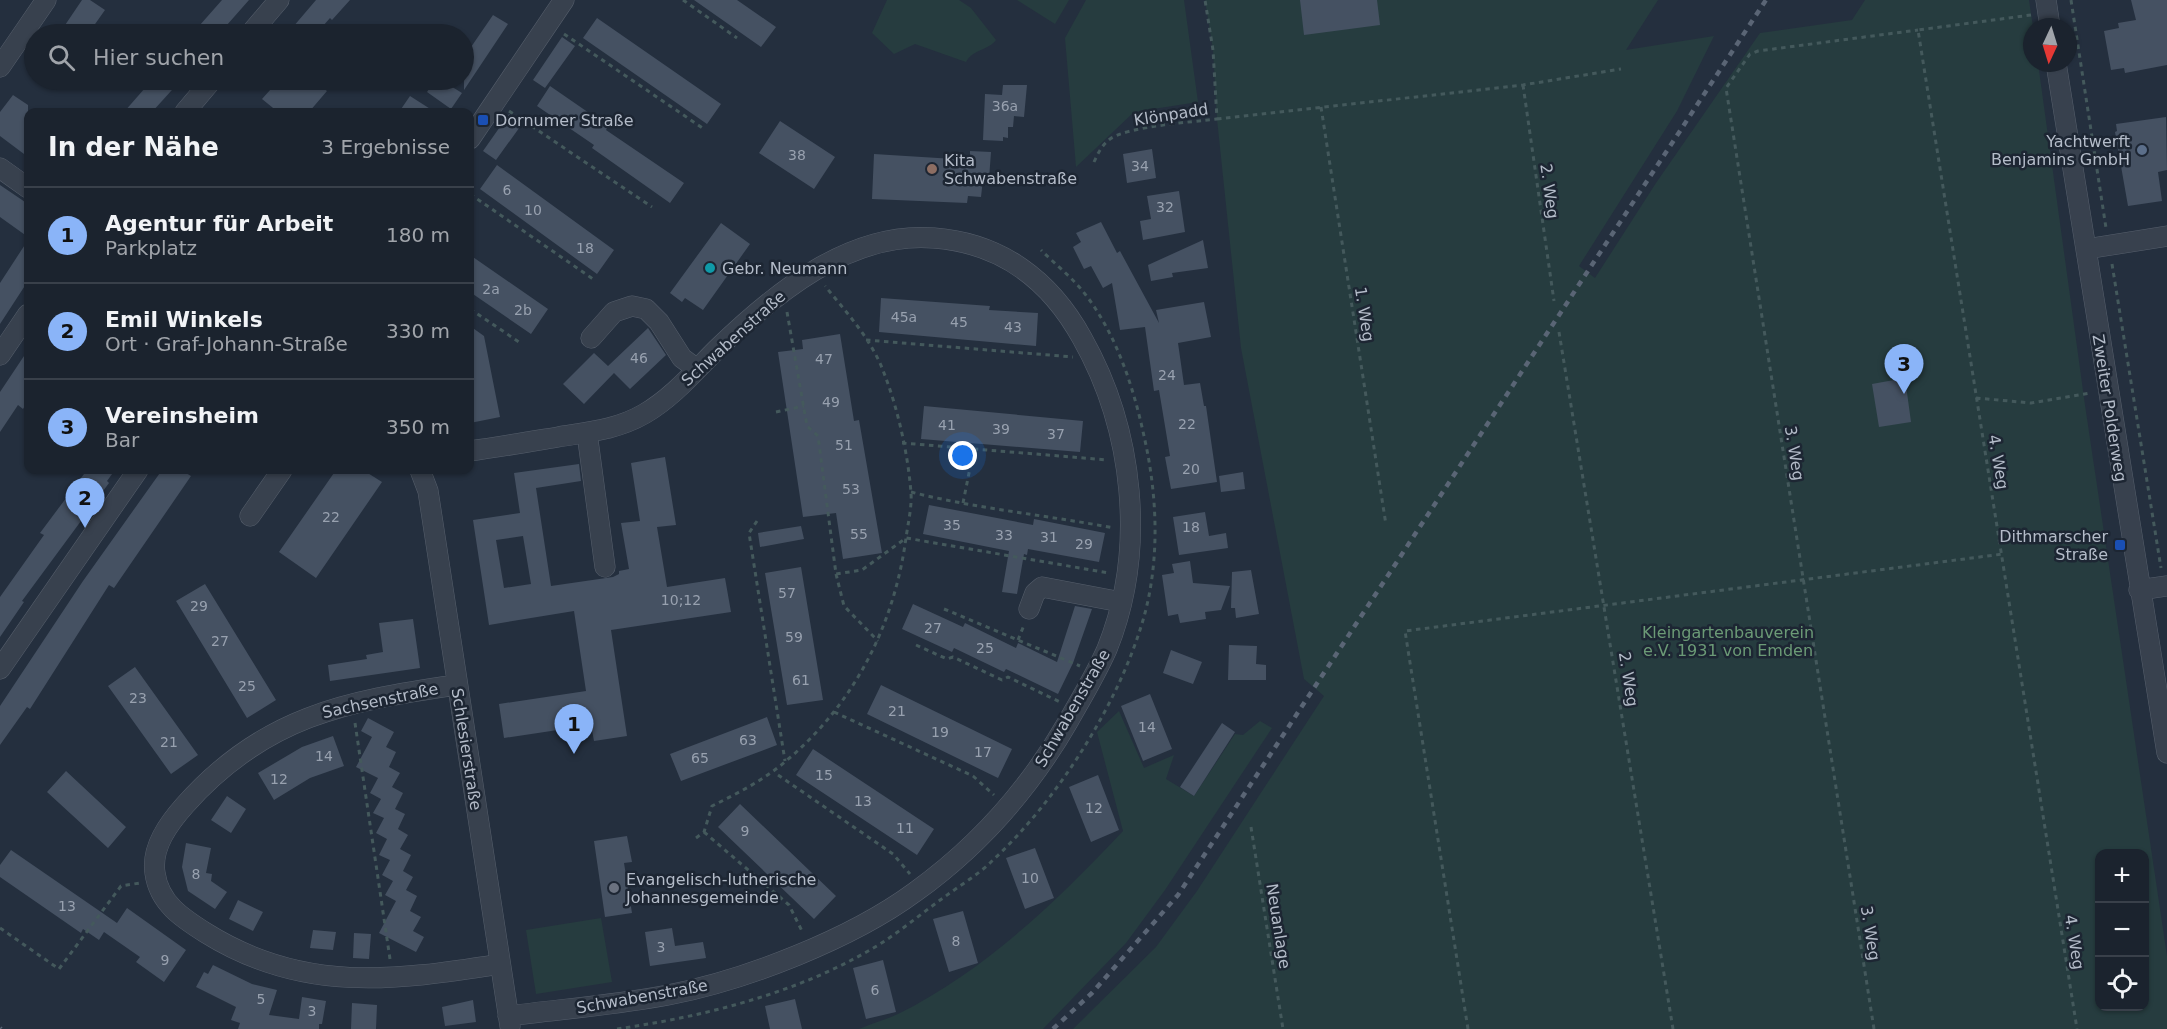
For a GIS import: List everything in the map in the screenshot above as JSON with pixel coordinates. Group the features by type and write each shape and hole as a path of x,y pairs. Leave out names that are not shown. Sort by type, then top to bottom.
{"street":[{"path":"30,24 46,0"},
{"path":"259,24 279,0"},
{"path":"474,133 564,0"},
{"path":"0,67 24,32"},
{"name":"Zweiter Polderweg","path":"2057,72 2167,753"},
{"path":"188,108 204,90"},
{"path":"0,168 24,185"},
{"path":"2086,249 2167,236"},
{"name":"Schwabenstraße","path":"474,451 612,428 642,415 667,398 783,292 814,272 858,250 890,240 933,238 985,248 1015,262 1043,283 1066,310 1091,354 1110,398 1125,461 1130,532 1126,577 1109,641 1075,710 1041,765 1008,807 974,844 921,887 888,909 810,948 714,984 669,995 509,1022"},
{"path":"591,338 614,312 632,306 646,309 659,322 682,358 697,369"},
{"path":"0,356 24,320"},
{"path":"586,433 605,567"},
{"path":"0,669 135,474"},
{"path":"250,516 279,474"},
{"name":"Schlesierstraße","path":"422,474 428,491 509,1022"},
{"path":"2139,590 2166,586"},
{"path":"1029,609 1035,593 1042,587 1121,602"},
{"name":"Sachsenstraße","path":"456,685 352,704 303,718 256,743 210,779 180,810 163,835 154,863 157,881 165,901 178,915 212,937 247,954 289,969 322,976 393,979 500,963"}],"path":[{"path":"683,0 737,38"},
{"name":"Klönpadd","path":"1094,162 1104,144 1113,137 1143,129 1217,119 1213,50 1205,0"},
{"path":"2071,0 2109,246 2166,586"},
{"path":"1918,30 2048,13"},
{"path":"548,23 704,129"},
{"name":"4. Weg","path":"1918,30 2077,1029"},
{"name":"3. Weg","path":"1874,1029 1726,88 1750,54 1758,51 1918,30"},
{"path":"1217,119 1522,85 1621,69"},
{"name":"2. Weg","path":"1522,85 1554,301"},
{"path":"495,101 652,207"},
{"name":"1. Weg","path":"1321,107 1386,525"},
{"path":"474,197 593,279"},
{"path":"617,1029 668,1022 752,1000 817,976 880,944 992,862 1041,808 1094,731 1128,666 1146,611 1155,554 1153,474 1135,391 1103,322 1081,289 1041,250"},
{"path":"696,838 704,832 712,806 752,786 786,762 834,712 860,674 878,641 901,575 911,492 902,443 884,371 866,340 814,272"},
{"path":"783,292 807,426 818,436 836,574 844,606 878,641"},
{"path":"474,312 522,344"},
{"name":"2. Weg","path":"1559,332 1673,1029"},
{"path":"866,340 1075,357 1091,354"},
{"path":"1976,398 2031,403 2107,390"},
{"path":"776,412 804,405"},
{"path":"902,443 1125,461"},
{"path":"963,503 971,463"},
{"path":"911,492 1015,514 1047,515 1130,532"},
{"path":"757,521 749,533 786,762"},
{"path":"836,574 862,570 906,538 1026,560 1034,558 1126,577"},
{"path":"1467,1029 1405,632 2002,554"},
{"path":"944,609 1095,673"},
{"path":"916,645 947,659 953,657 1002,680 1008,677 1075,710"},
{"path":"352,704 393,979"},
{"path":"834,712 973,776 1008,807"},
{"path":"778,775 893,854 921,887"},
{"name":"Neuanlage","path":"1251,827 1283,1029"},
{"path":"704,832 789,905 810,948"},
{"path":"0,927 59,969 121,886 157,881"}],"green space":[{"path":"887,0 959,0 971,8 996,40 973,54 966,62 915,44 894,54 872,33"},
{"path":"1017,0 1069,0 1055,24"},
{"path":"1086,0 1184,0 1198,102 1134,112 1076,167 1065,38"},
{"name":"Kleingartenbauverein e.V. 1931 von Emden","path":"1205,0 1658,0 1626,50 1714,36 1677,111 1579,266 1595,278 1656,183 1760,33 1852,20 1865,0 2029,0 2032,18 2023,18 2023,72 2039,72 2085,405 2167,956 2167,1029 1073,1029 1156,947 1197,891 1324,696 1304,679 1241,348 1217,119 1213,50"},
{"path":"1119,711 1144,768 1174,755 1166,779 1194,796 1235,734 1243,735 1260,721 1272,728 1165,890 1126,943 1043,1029 859,1029 893,1016 961,977 1046,908 1123,831 1097,732"},
{"path":"601,918 612,982 536,994 526,930"}],"building":[{"path":"82,0 90,0 105,10 95,24 66,24"},
{"path":"222,0 249,0 228,24 201,24"},
{"path":"316,0 350,0 332,20 330,18 325,24 296,24"},
{"path":"694,0 737,0 776,27 761,47"},
{"path":"1300,0 1377,0 1380,25 1304,35"},
{"path":"2131,0 2167,0 2167,65 2125,73 2124,68 2111,70 2104,31 2119,28 2118,23 2136,20"},
{"path":"493,15 508,24 474,75 474,43"},
{"path":"597,18 721,104 707,124 583,38"},
{"path":"562,37 575,46 545,88 533,80"},
{"path":"1003,85 1027,85 1024,117 1014,116 1013,127 1008,127 1008,138 1003,137 1003,141 983,140 985,94 1002,95"},
{"path":"550,86 608,126 606,130 684,183 670,203 592,148 594,145 537,106"},
{"path":"143,90 172,90 156,108 128,108"},
{"path":"270,90 327,91 312,108 273,108 262,99"},
{"path":"428,90 457,90 462,93 450,108 427,92"},
{"path":"13,95 28,105 28,108 24,108 24,154 0,136 0,112"},
{"path":"410,96 429,108 402,108"},
{"path":"509,114 522,124 496,160 483,151"},
{"name":"Yachtwerft Benjamins GmbH","path":"2166,117 2167,170 2158,172 2162,201 2128,206 2115,132 2117,131 2116,124"},
{"path":"780,121 835,157 814,189 759,153"},
{"path":"1152,149 1156,178 1127,183 1123,154"},
{"name":"Kita Schwabenstraße","path":"970,151 991,152 989,179 983,179 981,197 968,196 967,203 872,199 874,154 970,160"},
{"path":"497,165 614,250 597,274 480,189"},
{"path":"0,185 24,201 24,234 0,217"},
{"path":"1179,191 1185,232 1143,240 1140,221 1151,219 1147,196"},
{"path":"1101,222 1117,253 1120,251 1159,323 1156,310 1204,302 1211,337 1178,343 1184,385 1200,383 1204,406 1206,406 1217,482 1171,489 1165,457 1170,456 1159,390 1154,391 1145,327 1120,330 1112,283 1103,288 1091,266 1084,269 1073,247 1081,242 1076,233"},
{"name":"Gebr. Neumann","path":"721,223 750,244 703,310 685,298 682,302 670,293"},
{"path":"1203,240 1208,268 1172,273 1173,277 1151,281 1148,265"},
{"path":"24,246 24,287 0,324 0,283"},
{"path":"474,258 548,309 531,334 474,295"},
{"path":"881,298 990,306 989,310 1038,313 1036,346 879,332"},
{"path":"648,328 666,355 630,389 614,373 584,404 563,384 594,353 608,366"},
{"path":"474,329 484,336 500,417 474,422"},
{"path":"840,334 854,421 859,420 882,553 843,559 836,513 803,517 778,352 803,349 802,340"},
{"path":"24,356 24,407 23,409 18,405 0,432 0,392"},
{"path":"1905,378 1911,422 1879,427 1872,384"},
{"path":"924,406 1083,421 1080,452 921,439"},
{"path":"665,457 676,525 657,527 667,587 725,578 731,612 611,630 627,736 594,741 591,725 504,738 499,704 586,691 574,611 489,625 473,520 520,513 514,473 579,464 581,481 536,488 551,586 613,577 619,574 619,571 629,569 621,523 640,521 631,463","holes":["523,536 531,584 504,588 496,540"]},
{"path":"1243,472 1245,489 1221,492 1219,476"},
{"path":"84,474 112,474 107,481 109,483 22,601 24,602 0,637 0,597 44,535 40,533"},
{"path":"159,474 191,476 114,588 109,585 30,709 27,707 0,745 0,706 83,581"},
{"path":"333,474 369,474 382,482 316,578 279,552"},
{"path":"929,505 1033,525 1034,519 1105,533 1099,562 1028,549 1027,555 1024,554 1017,594 1002,592 1009,551 923,534"},
{"path":"1205,512 1209,536 1226,533 1228,548 1179,555 1173,517"},
{"path":"801,526 804,539 760,547 758,533"},
{"path":"1190,561 1193,583 1230,586 1221,610 1205,612 1206,619 1180,623 1178,614 1168,616 1162,575 1174,573 1172,564"},
{"path":"801,567 823,700 787,705 765,573"},
{"path":"1251,570 1259,614 1236,618 1235,608 1231,608 1232,572"},
{"path":"205,584 276,700 247,718 176,601"},
{"path":"913,604 963,627 965,623 1016,648 1018,643 1057,662 1075,606 1092,609 1073,663 1058,694 1006,669 1004,672 954,648 952,652 902,629"},
{"path":"413,619 420,668 330,681 328,665 367,659 366,655 383,652 379,623"},
{"path":"1229,645 1257,646 1256,664 1266,665 1266,680 1228,680"},
{"path":"1171,650 1202,662 1193,684 1163,673"},
{"path":"135,667 198,755 171,774 108,686"},
{"path":"881,685 1012,749 998,778 867,714"},
{"path":"1150,694 1172,749 1143,761 1121,706"},
{"path":"767,717 777,745 681,781 670,754"},
{"path":"368,718 394,732 386,747 396,752 389,767 400,773 392,787 403,793 395,809 405,814 398,829 408,835 400,849 411,855 403,871 413,877 406,890 417,896 410,911 421,917 413,931 424,937 416,952 379,933 396,901 385,895 393,881 382,875 390,860 379,855 387,839 376,833 384,818 373,813 381,799 370,793 378,778 356,767 372,737 361,731"},
{"path":"1222,723 1235,732 1194,796 1180,787"},
{"path":"333,736 344,766 310,778 274,800 258,773 302,747"},
{"path":"813,749 934,829 917,855 796,775"},
{"path":"66,771 126,827 108,848 47,792"},
{"path":"1098,775 1119,830 1091,842 1069,787"},
{"path":"227,796 246,809 231,833 211,820"},
{"path":"740,804 836,896 814,919 718,827"},
{"name":"Evangelisch-lutherische Johannesgemeinde","path":"627,836 632,862 624,863 632,913 605,917 594,841"},
{"path":"186,843 211,848 206,873 212,874 211,881 227,892 215,909 188,891 182,867"},
{"path":"1035,848 1054,898 1025,909 1006,858"},
{"path":"11,850 117,923 127,908 186,950 164,982 136,962 140,957 104,932 99,940 83,929 81,933 0,877 0,865"},
{"path":"238,900 263,912 253,931 229,919"},
{"path":"963,911 978,963 949,972 933,919"},
{"path":"672,928 675,946 703,942 706,958 650,966 645,932"},
{"path":"313,930 336,932 333,950 310,948"},
{"path":"354,933 371,934 369,959 353,958"},
{"path":"883,960 896,1012 866,1019 853,968"},
{"path":"213,965 252,984 277,990 269,1015 299,1019 302,997 326,1001 322,1024 319,1024 319,1029 238,1029 240,1023 231,1020 236,1007 196,987 204,972 208,974"},
{"path":"795,999 802,1029 770,1029 765,1006"},
{"path":"473,1000 476,1022 445,1026 442,1007"},
{"path":"352,1003 377,1005 376,1029 351,1029"}],"railway":[{"path":"1053,1029 1092,993 1178,895 1766,0"}],"place":[{"name":"Dornumer Straße","path":"483,120"},
{"name":"Yachtwerft Benjamins GmbH","path":"2142,150"},
{"name":"Kita Schwabenstraße","path":"932,169"},
{"name":"Gebr. Neumann","path":"710,268"},
{"name":"Vereinsheim","path":"1904,394"},
{"name":"Emil Winkels","path":"85,528"},
{"name":"Dithmarscher Straße","path":"2120,545"},
{"name":"Agentur für Arbeit","path":"574,754"},
{"name":"Evangelisch-lutherische Johannesgemeinde","path":"614,888"}]}
